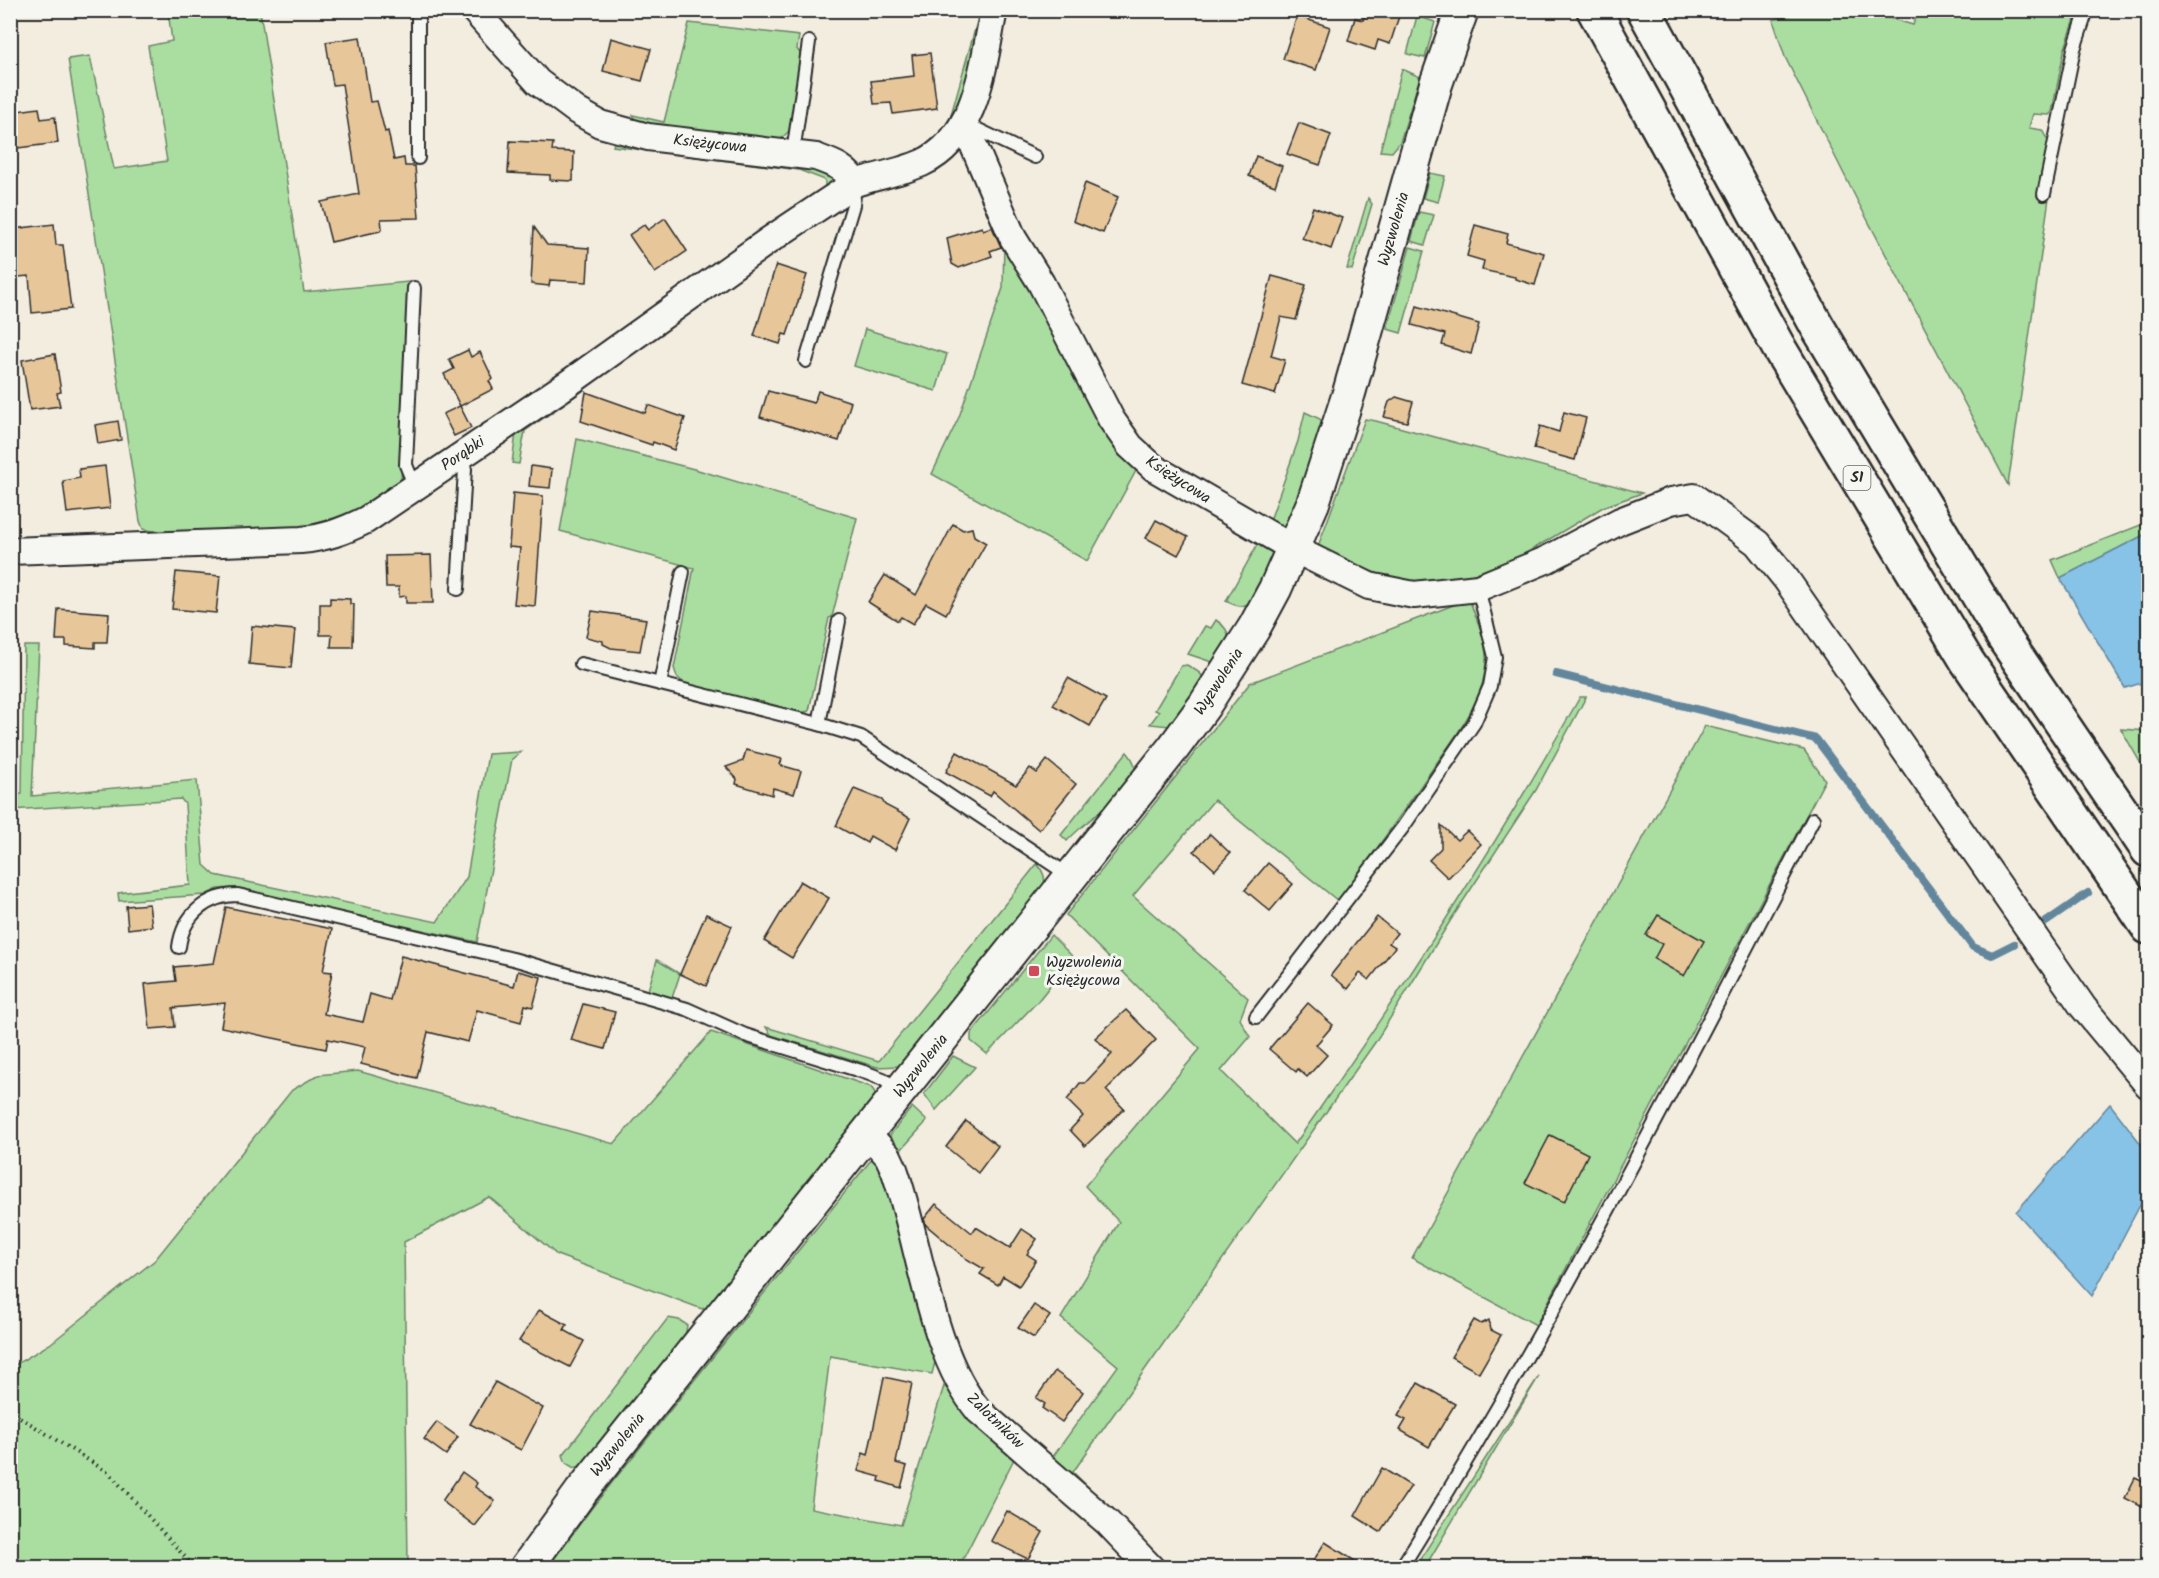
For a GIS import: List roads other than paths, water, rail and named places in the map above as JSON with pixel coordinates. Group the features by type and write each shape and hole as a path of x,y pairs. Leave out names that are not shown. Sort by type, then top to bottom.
{"highway":[{"name":"S1","path":"1594,10 1779,348 1967,661 2148,927"},
{"path":"1644,10 1817,327 1985,608 2148,850"}],"street":[{"name":"Księżycowa","path":"474,10 538,82 577,111 600,124 648,137 793,153 839,166 849,173 855,183"},
{"path":"855,183 904,169 935,156 958,136 979,80 994,10"},
{"name":"Wyzwolenia","path":"526,1568 581,1492 1071,877 1204,706 1254,628 1293,549 1330,454 1436,84 1462,10"},
{"name":"Księżycowa","path":"964,123 1013,238 1041,283 1111,419 1130,446 1154,468 1293,549"},
{"name":"Porąbki","path":"10,551 319,538 366,520 566,385 794,222 855,183"},
{"path":"1293,549 1369,586 1414,595 1478,588 1546,560 1620,521 1671,501 1694,497 1757,543 1779,570 2083,1007 2148,1084"},
{"name":"Zalotników","path":"867,1133 888,1156 894,1169 946,1353 967,1396 979,1411 1107,1522 1151,1568"}],"lane":[{"path":"418,10 418,158"},
{"path":"2044,194 2073,49 2087,10"},
{"path":"793,153 809,42"},
{"path":"964,123 1035,157"},
{"path":"806,361 853,205 855,183"},
{"path":"414,288 406,465 415,487"},
{"path":"458,589 465,469 461,456"},
{"path":"660,684 683,572"},
{"path":"1256,1017 1403,827 1474,723 1490,686 1495,657 1478,588"},
{"path":"819,724 839,621"},
{"path":"581,664 846,731 877,746 1071,877"},
{"path":"1401,1568 1464,1467 1592,1244 1813,819"},
{"path":"179,947 180,933 198,909 221,895 238,895 513,958 687,1009 745,1035 883,1079 900,1092"}],"water":[{"path":"2148,533 2148,681 2125,688 2060,578"},
{"path":"2110,1104 2148,1153 2148,1190 2092,1296 2016,1212"}],"waterway":[{"path":"1556,674 1816,739 1973,947 1992,955 2014,944"},
{"path":"2046,922 2088,893"}],"place":[{"name":"Wyzwolenia Księżycowa","path":"1034,971"}]}
